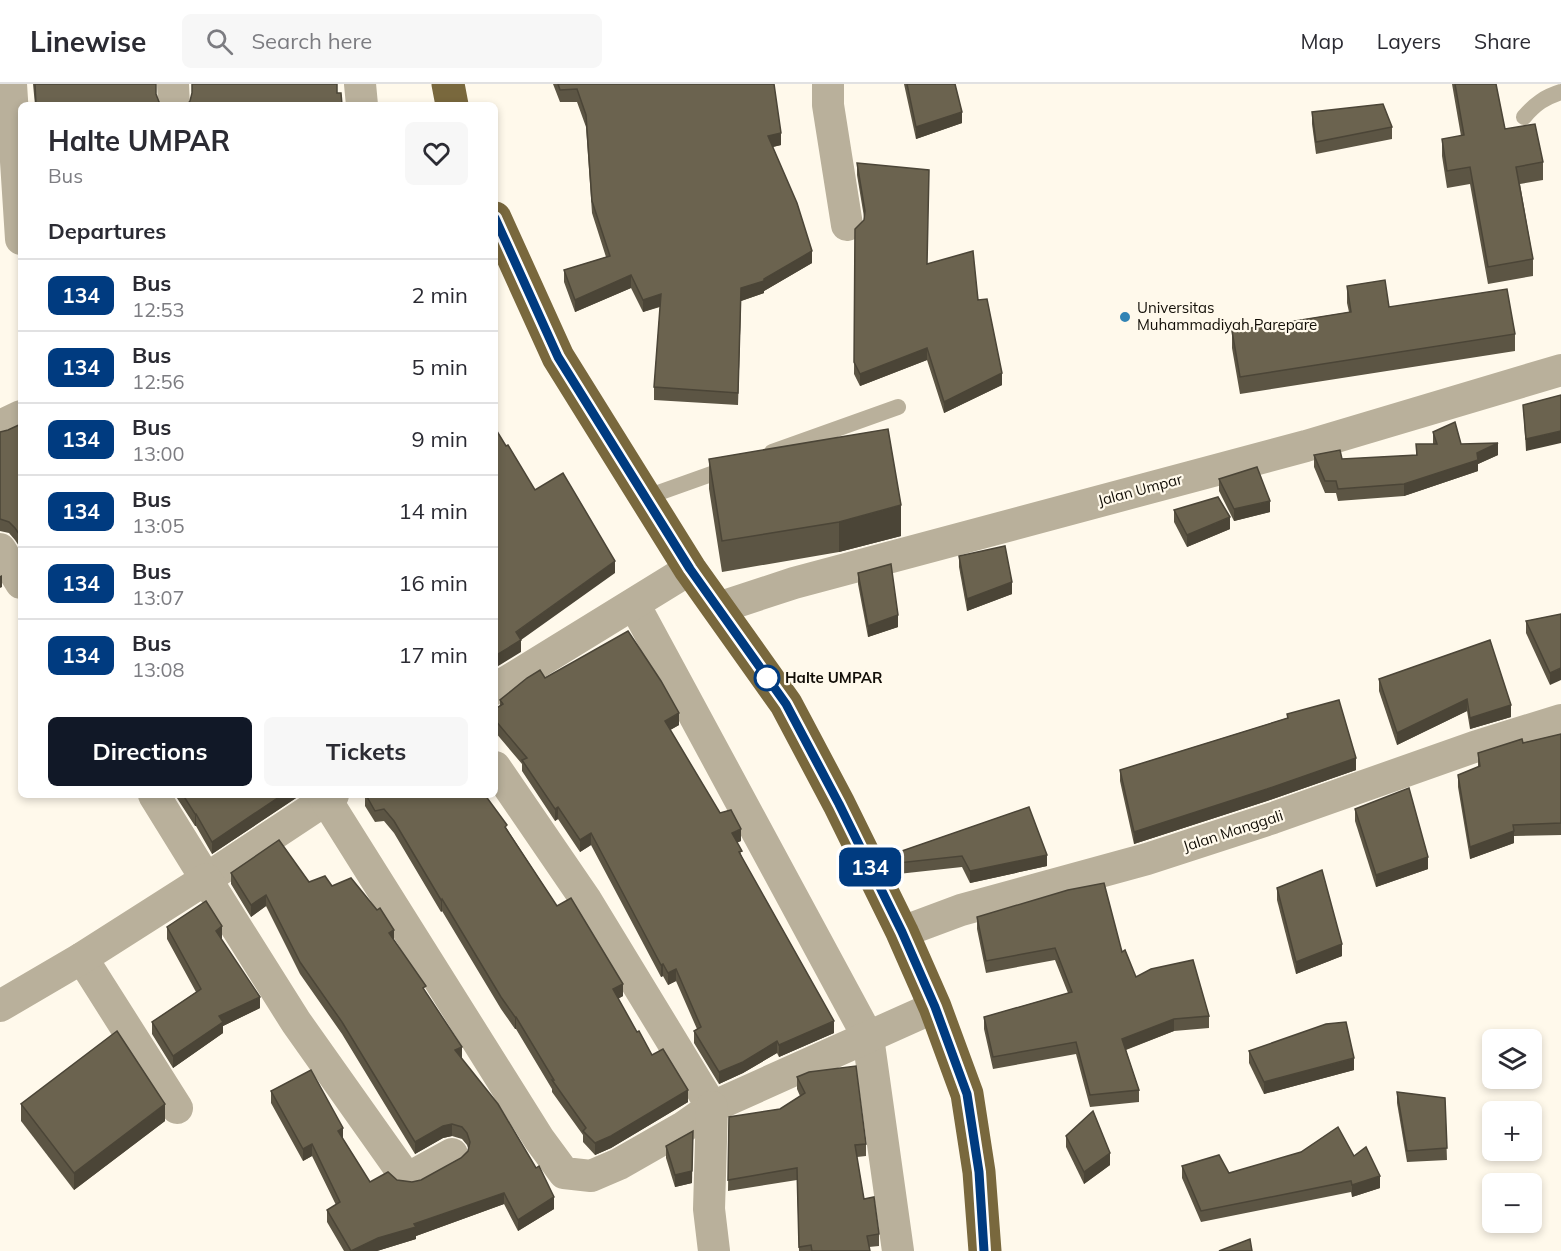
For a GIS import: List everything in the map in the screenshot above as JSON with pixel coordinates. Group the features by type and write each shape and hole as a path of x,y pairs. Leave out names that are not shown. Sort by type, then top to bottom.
{"highway":[{"path":"448,84 452,102"},
{"path":"498,225 558,357 690,569 786,704 839,804 902,932 935,1007 967,1094 979,1172 984,1251"}],"street":[{"path":"11,84 18,191"},
{"path":"172,84 174,102"},
{"path":"360,84 362,102"},
{"path":"828,84 828,105 847,225"},
{"path":"0,245 18,238"},
{"name":"Jalan Umpar","path":"718,608 794,583 1306,446 1561,370"},
{"path":"0,426 18,417"},
{"path":"0,549 18,578"},
{"path":"498,687 690,569"},
{"path":"634,604 868,1037 898,1251"},
{"name":"Jalan Manggali","path":"902,932 961,910 1147,859 1273,818 1474,747 1561,720"},
{"path":"498,771 586,900 712,1107 709,1209 714,1251"},
{"path":"156,798 296,1022 405,1176 412,1176 452,1154"},
{"path":"0,1006 206,879 324,798"},
{"path":"328,798 539,1138 564,1173 591,1176 618,1164 682,1128 712,1107 935,1007"},
{"path":"81,958 177,1108"}],"lane":[{"path":"1524,117 1539,102 1561,92"},
{"path":"644,498 898,407"}],"building":[{"path":"35,84 156,84 159,102 36,102"},
{"path":"192,84 337,84 337,93 341,93 342,102 189,102"},
{"path":"558,84 774,84 781,133 768,136 797,203 812,251 764,281 741,288 738,393 654,387 661,294 643,300 631,275 575,300 564,270 610,256 592,201 586,115 577,89 560,90"},
{"path":"907,84 955,84 962,112 916,127"},
{"path":"1455,84 1496,84 1505,129 1535,124 1543,162 1516,167 1533,259 1488,267 1470,167 1447,171 1442,139 1464,135"},
{"path":"1383,104 1392,127 1316,142 1312,112"},
{"path":"857,163 929,170 927,264 973,251 978,300 987,299 1002,373 944,402 927,348 860,374 854,362 855,229 864,220 865,211"},
{"path":"1385,280 1389,307 1507,289 1515,334 1240,377 1232,331 1351,312 1347,286"},
{"path":"1561,395 1561,431 1526,439 1523,405"},
{"path":"1455,422 1461,444 1498,443 1477,453 1478,460 1404,484 1338,489 1336,481 1325,481 1314,455 1340,450 1342,459 1417,455 1416,444 1437,444 1433,432"},
{"path":"18,425 18,532 9,522 0,519 0,432"},
{"path":"888,429 901,505 839,522 722,541 709,459"},
{"path":"498,433 506,446 508,445 535,490 563,473 615,561 516,632 521,640 498,654"},
{"path":"1257,467 1270,501 1234,509 1219,479"},
{"path":"1218,497 1230,517 1187,535 1174,510"},
{"path":"1005,546 1012,582 967,599 959,556"},
{"path":"891,564 898,615 868,626 858,573"},
{"path":"1561,614 1561,668 1550,673 1526,621"},
{"path":"628,631 679,713 665,721 720,813 731,810 741,829 732,833 742,851 739,852 834,1021 779,1045 777,1041 743,1062 719,1072 694,1031 701,1027 676,969 668,973 663,964 661,965 591,833 580,840 558,807 555,809 522,760 527,758 498,724 498,707 503,704 500,700 540,670 545,678"},
{"path":"1490,640 1511,705 1470,718 1467,699 1397,733 1379,679"},
{"path":"1339,700 1356,758 1134,832 1120,770 1288,718 1287,714"},
{"path":"1561,734 1561,823 1513,825 1514,831 1470,847 1458,775 1480,766 1478,753 1522,739 1523,743"},
{"path":"1409,788 1428,857 1376,875 1355,809"},
{"path":"185,798 278,798 212,842"},
{"path":"368,798 487,798 507,825 505,827 557,906 571,898 623,984 613,989 637,1032 639,1031 652,1055 663,1049 688,1090 611,1136 595,1143 583,1131 586,1128 552,1080 554,1080 516,1017 501,997 394,821 384,809 375,811"},
{"path":"1029,807 1047,855 970,871 962,856 898,863 896,853"},
{"path":"279,840 309,882 325,876 332,886 351,878 377,910 380,908 394,930 389,933 426,986 423,988 462,1047 455,1050 498,1104 536,1168 539,1166 554,1197 518,1220 504,1193 414,1224 416,1227 378,1238 351,1251 327,1210 340,1202 312,1144 303,1149 271,1091 311,1070 343,1128 338,1131 370,1182 388,1172 397,1180 412,1182 421,1180 461,1158 468,1151 470,1142 462,1127 452,1124 443,1126 415,1142 342,1022 300,962 266,895 251,905 231,873"},
{"path":"1322,870 1342,944 1296,962 1277,888"},
{"path":"1104,883 1122,952 1125,950 1136,977 1151,969 1193,960 1209,1016 1174,1019 1122,1039 1139,1090 1090,1095 1076,1042 993,1057 984,1017 1072,992 1055,948 986,961 977,917 1068,890"},
{"path":"206,901 222,926 216,931 260,997 219,1016 223,1022 173,1056 152,1022 201,989 167,927"},
{"path":"1346,1022 1354,1058 1264,1082 1249,1051 1326,1024"},
{"path":"117,1031 165,1104 74,1173 21,1104"},
{"path":"856,1066 866,1144 855,1145 864,1199 874,1197 879,1234 867,1236 870,1251 812,1251 811,1245 799,1247 797,1168 728,1180 729,1117 780,1109 805,1093 797,1077 809,1072"},
{"path":"1397,1092 1445,1098 1447,1148 1407,1151"},
{"path":"1093,1111 1110,1153 1084,1172 1066,1136"},
{"path":"1338,1127 1354,1156 1366,1147 1380,1176 1352,1185 1351,1181 1201,1211 1182,1166 1219,1155 1229,1173 1301,1152"},
{"path":"693,1131 692,1171 675,1175 666,1146"},
{"path":"1250,1239 1252,1251 1219,1251"}],"bus line":[{"name":"134","path":"498,225 558,357 690,569 786,704 839,804 902,932 935,1007 967,1094 979,1172 984,1251"}],"place":[{"name":"Universitas Muhammadiyah Parepare","path":"1125,317"},
{"name":"Halte UMPAR","path":"767,678"}]}
